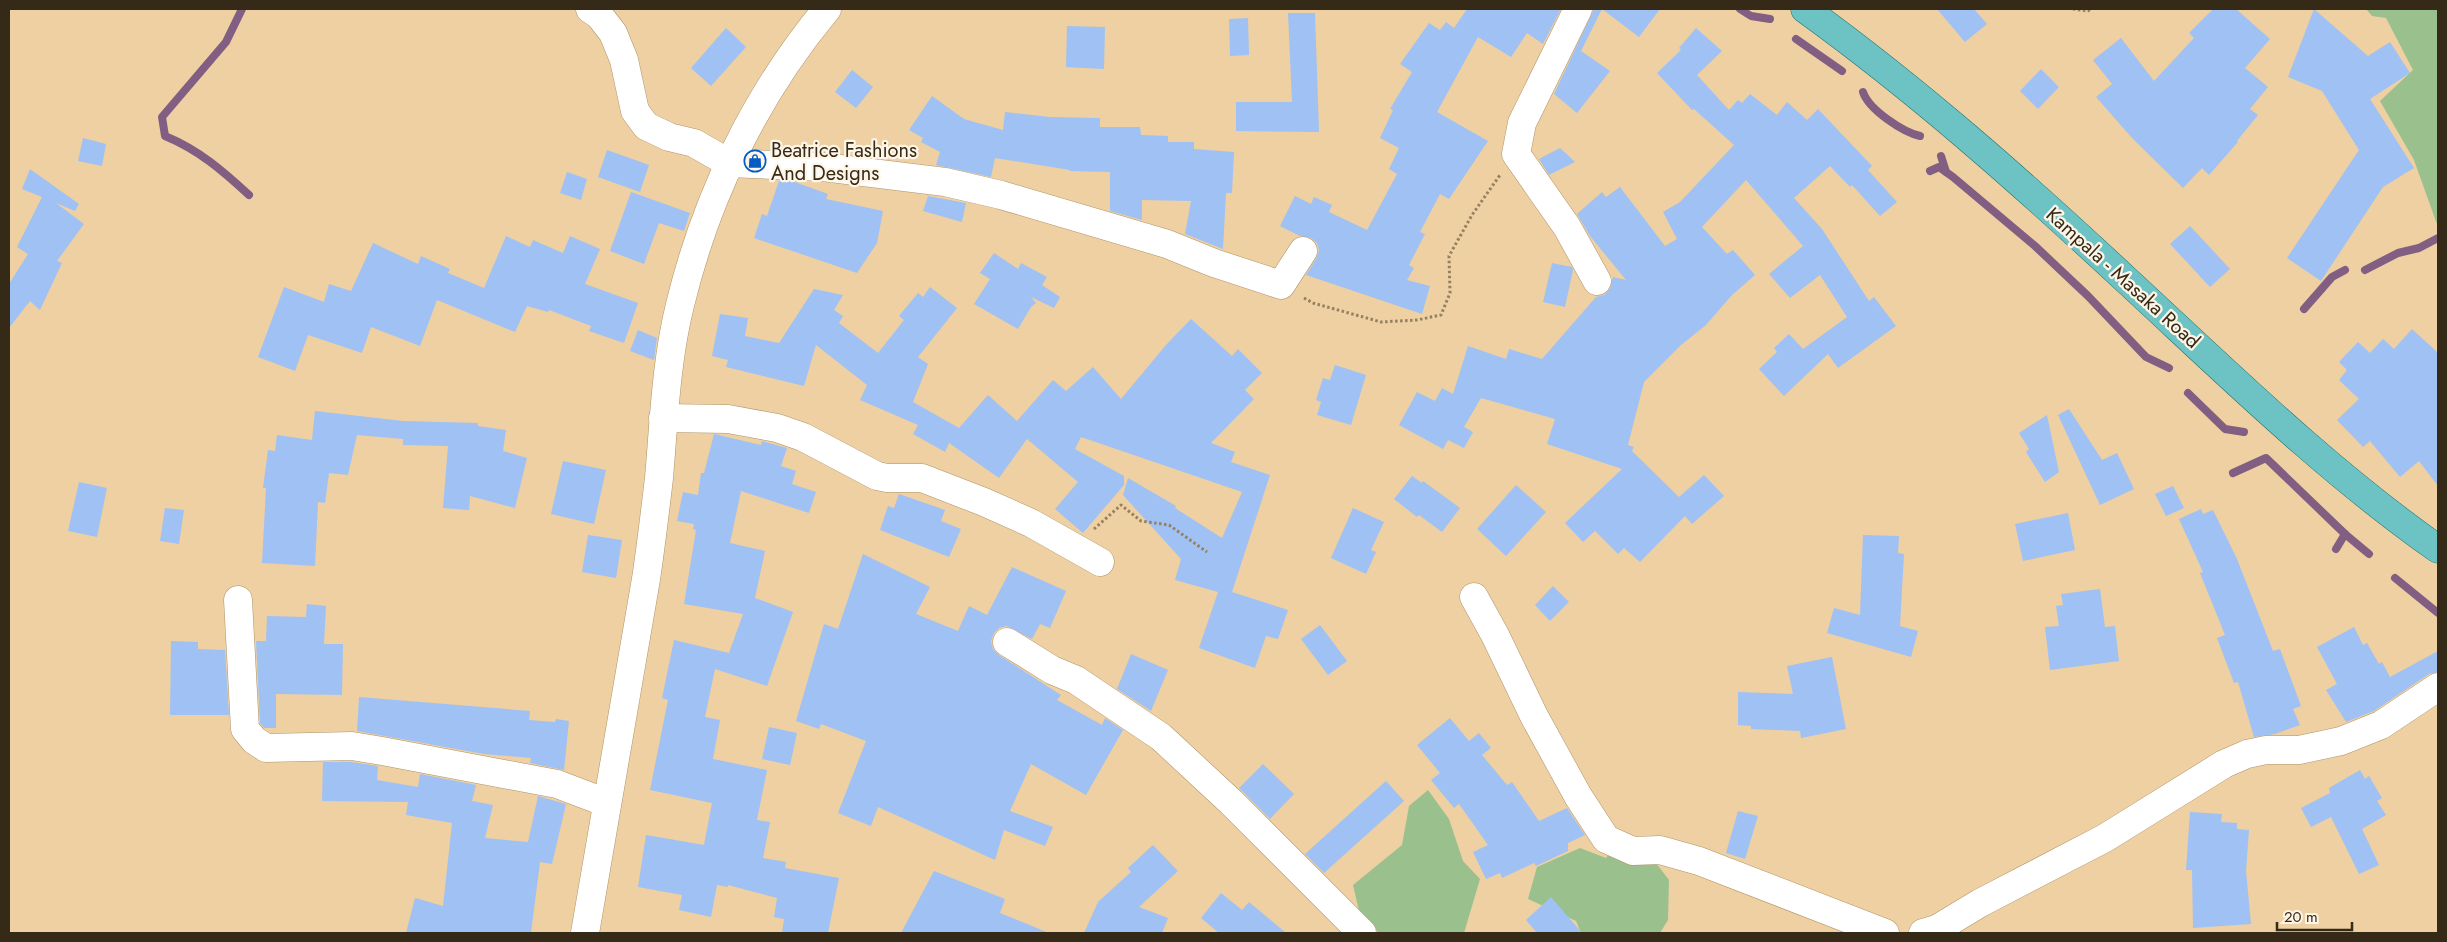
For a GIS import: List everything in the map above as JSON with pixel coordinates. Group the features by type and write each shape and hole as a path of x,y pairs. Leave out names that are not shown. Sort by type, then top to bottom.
{"main road":[{"name":"Kampala - Masaka Road","path":"1805,9 1979,148 2245,390 2386,512 2438,549"}],"street":[{"path":"590,9 599,15 613,33 624,60 635,111 646,126 669,137 694,142 729,163 823,167 945,182 1001,196 1167,244 1214,263 1281,285 1303,251"},
{"path":"585,933 646,579 657,495 663,418 680,306 709,208 729,163 764,96 827,9"},
{"path":"1578,9 1522,123 1516,154 1567,228 1597,281"},
{"path":"663,418 728,419 791,432 877,476 887,478 922,478 1012,513 1100,562"},
{"path":"1474,597 1495,635 1534,716 1578,796 1606,839 1633,850 1660,850 1699,861 1885,933"},
{"path":"238,600 245,729 254,740 266,748 352,746 382,750 557,784 606,803"},
{"path":"1007,642 1052,670 1076,680 1161,738 1231,802 1362,933"},
{"path":"1923,933 1937,929 1980,903 2105,838 2224,764 2246,754 2266,750 2299,750 2341,741 2381,725 2438,687"}],"path":[{"path":"2073,9 2090,9"},
{"path":"1281,285 1313,303 1381,322 1417,320 1441,315 1450,293 1449,256 1472,215 1516,154"},
{"path":"1075,547 1121,505 1141,521 1169,525 1207,552"}],"green space":[{"path":"2366,9 2438,9 2438,227 2414,160 2380,101 2413,70 2386,18 2372,16"},
{"path":"1428,790 1449,819 1463,861 1480,879 1464,933 1379,933 1359,911 1353,885 1402,845 1409,806"},
{"path":"1622,837 1636,837 1669,880 1668,920 1660,933 1581,933 1576,921 1528,899 1537,867 1580,848 1606,858"}],"building":[{"path":"1467,9 1561,9 1543,44 1527,33 1511,57 1478,37 1437,112 1488,141 1449,199 1440,194 1420,232 1425,234 1409,265 1414,268 1407,280 1430,286 1422,314 1306,275 1319,251 1317,243 1311,238 1300,236 1280,226 1295,196 1311,204 1314,197 1332,205 1329,212 1367,230 1397,174 1389,169 1399,148 1380,138 1393,110 1390,109 1412,72 1400,64 1429,23 1440,30 1446,22 1454,28"},
{"path":"1594,9 1602,9 1581,51 1610,71 1577,113 1554,94"},
{"path":"1602,9 1660,9 1639,37"},
{"path":"1937,9 1974,9 1987,24 1965,42"},
{"path":"2213,9 2236,9 2270,39 2245,68 2268,87 2250,109 2258,115 2238,142 2209,175 2202,168 2183,188 2133,139 2096,97 2112,84 2093,60 2121,38 2154,81 2194,38 2189,33"},
{"path":"2314,9 2368,56 2390,42 2410,73 2370,99 2414,168 2383,187 2321,281 2287,258 2359,150 2322,91 2288,77"},
{"path":"1288,13 1315,13 1319,132 1236,131 1236,102 1292,102"},
{"path":"1248,18 1249,55 1230,56 1229,19"},
{"path":"1067,26 1105,27 1104,69 1066,67"},
{"path":"726,28 746,47 711,86 691,68"},
{"path":"1696,28 1722,51 1697,75 1729,110 1738,100 1742,103 1750,94 1777,115 1787,102 1807,120 1818,109 1872,166 1868,170 1897,202 1880,216 1852,185 1850,187 1830,166 1794,198 1822,229 1869,301 1874,297 1896,326 1838,368 1828,354 1784,396 1759,369 1777,352 1774,348 1789,334 1803,349 1847,317 1820,275 1790,298 1769,274 1803,246 1746,180 1702,227 1727,254 1733,250 1755,275 1732,295 1706,325 1681,345 1644,382 1628,445 1634,447 1632,451 1679,497 1704,475 1724,496 1692,524 1685,516 1640,562 1624,548 1618,554 1595,531 1583,542 1565,523 1622,469 1547,444 1555,419 1481,398 1464,427 1473,432 1464,448 1448,440 1443,449 1399,425 1417,392 1435,401 1442,388 1453,394 1468,346 1506,359 1509,349 1542,359 1596,297 1604,295 1610,289 1613,277 1626,280 1590,236 1577,214 1602,192 1606,197 1620,187 1665,246 1677,239 1663,212 1680,202 1734,145 1694,109 1692,110 1657,73 1681,50 1679,48"},
{"path":"2041,69 2059,87 2038,109 2020,91"},
{"path":"852,70 873,87 856,108 835,92"},
{"path":"932,96 964,119 1003,130 1005,112 1050,117 1100,118 1100,127 1140,127 1141,135 1168,136 1168,142 1194,142 1194,149 1234,152 1232,193 1226,193 1223,249 1185,234 1191,201 1142,200 1142,220 1110,211 1110,172 1070,171 995,158 991,177 936,165 940,152 921,142 923,138 909,130"},
{"path":"83,138 106,144 102,166 78,161"},
{"path":"1560,148 1575,162 1549,175 1539,159"},
{"path":"607,150 649,165 640,192 598,177"},
{"path":"30,169 79,204 75,211 56,203 84,224 57,261 62,263 40,310 30,301 9,328 9,284 28,254 17,247 42,197 22,189"},
{"path":"567,172 587,179 581,200 560,193"},
{"path":"779,181 792,181 828,194 826,199 883,211 877,243 857,273 754,238 762,214 767,216"},
{"path":"631,192 690,213 684,231 659,223 644,264 610,251"},
{"path":"928,196 966,203 962,222 923,211"},
{"path":"2190,226 2230,269 2210,287 2170,244"},
{"path":"506,236 530,247 533,240 563,253 570,236 600,249 585,284 638,303 624,343 589,331 591,326 549,310 548,312 527,306 515,332 437,300 420,346 371,327 362,353 308,335 295,371 258,357 284,287 324,302 329,284 351,291 373,243 418,264 421,256 450,269 448,273 484,288"},
{"path":"994,253 1018,269 1021,263 1047,277 1042,285 1060,297 1054,308 1031,297 1036,303 1031,307 1018,329 974,304 990,279 980,273"},
{"path":"1552,263 1572,267 1573,270 1565,307 1543,302"},
{"path":"930,287 957,308 918,357 928,364 913,402 959,428 988,395 1017,421 1053,380 1066,391 1093,367 1121,399 1166,345 1191,319 1232,356 1238,349 1262,373 1245,390 1254,399 1211,443 1235,452 1231,462 1270,475 1232,592 1288,610 1278,639 1266,636 1255,668 1199,648 1218,592 1175,580 1181,559 1123,495 1128,478 1176,506 1175,508 1222,538 1242,492 1081,437 1075,449 1124,476 1124,485 1083,533 1055,509 1078,482 1027,439 999,478 949,443 945,452 913,434 918,425 860,400 867,385 816,345 804,386 726,367 728,360 712,356 720,314 748,318 745,336 779,343 814,289 843,295 834,310 843,316 839,323 878,353 904,320 899,316 918,293 923,297"},
{"path":"2412,329 2438,353 2438,486 2419,461 2400,477 2370,441 2363,447 2337,420 2359,399 2339,380 2347,370 2339,362 2358,342 2370,353 2383,339 2394,349"},
{"path":"638,330 657,338 654,360 630,351"},
{"path":"1335,365 1366,375 1351,425 1317,415 1321,402 1316,400 1323,378 1330,380"},
{"path":"2069,409 2102,460 2117,453 2134,489 2100,505 2058,415"},
{"path":"315,411 403,421 478,423 478,426 506,430 503,451 527,458 515,508 470,496 469,510 443,508 448,446 403,445 403,439 357,435 348,475 329,473 325,503 318,502 315,566 262,563 266,488 263,488 268,450 275,451 277,435 312,440"},
{"path":"2047,415 2059,472 2045,482 2026,452 2029,449 2019,433"},
{"path":"714,434 761,445 762,441 787,448 781,466 796,471 792,484 816,492 809,513 741,491 730,543 765,551 755,598 793,612 767,686 715,669 705,717 720,720 713,759 767,770 757,820 770,822 763,858 786,862 785,868 839,878 828,933 782,933 784,919 774,917 777,898 728,885 728,887 717,885 711,917 679,910 682,895 638,887 646,835 704,845 712,803 650,790 668,700 662,698 674,640 729,653 743,614 684,604 696,530 693,529 694,524 677,521 683,492 698,495 701,473 704,473"},
{"path":"563,461 606,470 594,524 551,514"},
{"path":"1412,476 1422,483 1423,481 1460,508 1442,532 1419,515 1417,517 1394,499"},
{"path":"79,482 107,488 97,537 68,531"},
{"path":"1516,485 1546,512 1506,556 1477,529"},
{"path":"2173,486 2184,508 2166,516 2155,494"},
{"path":"899,494 945,510 941,521 961,529 949,557 880,530 888,506 894,508"},
{"path":"165,508 184,510 179,544 160,541"},
{"path":"1353,508 1384,522 1371,550 1376,552 1366,574 1331,558"},
{"path":"2201,509 2203,514 2213,510 2237,559 2273,651 2280,649 2301,706 2293,709 2300,725 2275,734 2254,737 2238,682 2234,683 2217,638 2225,635 2200,573 2203,572 2179,519"},
{"path":"2068,513 2075,550 2023,561 2015,524"},
{"path":"588,535 622,540 616,578 582,572"},
{"path":"1863,535 1899,536 1898,553 1904,554 1900,626 1918,631 1911,657 1827,633 1834,608 1860,615"},
{"path":"863,554 930,587 916,614 958,631 969,606 987,615 1012,567 1066,591 1050,628 1040,624 1032,639 1007,626 999,628 994,633 991,641 993,649 999,655 1061,695 1057,700 1102,725 1105,718 1123,730 1086,795 1031,764 1010,811 1053,827 1045,846 1004,830 995,860 878,807 871,826 838,813 866,741 821,724 819,729 796,721 824,624 838,629"},
{"path":"1553,586 1569,602 1550,621 1535,605"},
{"path":"2100,589 2105,627 2115,626 2119,661 2050,670 2045,627 2059,626 2056,606 2063,605 2061,594"},
{"path":"307,604 326,606 324,644 343,644 342,695 276,694 276,728 264,728 260,723 256,641 266,641 267,616 306,617"},
{"path":"1320,625 1347,661 1328,675 1301,639"},
{"path":"2354,627 2363,645 2367,643 2379,664 2382,662 2390,677 2438,651 2438,672 2429,674 2374,711 2346,722 2326,690 2337,684 2317,647"},
{"path":"171,641 198,642 198,649 225,650 229,715 170,715"},
{"path":"1131,654 1168,670 1151,711 1117,689"},
{"path":"1832,657 1846,729 1801,738 1800,731 1751,729 1751,726 1738,725 1738,692 1793,694 1787,666"},
{"path":"359,697 530,711 529,720 555,722 556,719 569,721 564,770 530,763 531,758 484,754 357,731"},
{"path":"1450,718 1469,741 1479,733 1491,748 1482,755 1507,785 1512,782 1539,821 1567,808 1585,835 1568,843 1568,851 1536,866 1534,863 1502,878 1500,873 1486,879 1473,852 1488,845 1459,804 1454,808 1431,780 1440,773 1417,745"},
{"path":"769,727 797,733 790,765 762,759"},
{"path":"323,762 351,762 378,766 377,780 418,787 420,774 476,785 472,801 493,805 485,838 528,842 538,796 566,804 552,864 540,862 531,933 406,933 415,898 443,906 452,823 406,815 408,802 322,801"},
{"path":"1263,764 1294,794 1270,819 1239,788"},
{"path":"2360,770 2365,779 2369,776 2382,798 2377,801 2386,815 2362,829 2379,865 2359,874 2331,817 2311,827 2301,808 2330,793 2329,788"},
{"path":"1386,781 1404,801 1324,873 1305,854"},
{"path":"1738,811 1758,816 1745,859 1726,853"},
{"path":"2190,812 2222,814 2221,822 2237,823 2237,829 2249,830 2246,871 2251,924 2193,928 2192,870 2186,870"},
{"path":"1153,845 1178,871 1139,907 1168,918 1162,933 1084,933 1098,902 1131,872 1128,868"},
{"path":"934,871 1005,899 1000,913 1049,933 901,933"},
{"path":"1221,893 1242,910 1249,902 1286,933 1219,933 1201,918"},
{"path":"1551,897 1582,933 1537,933 1526,920"}],"waterway":[{"path":"242,9 226,42 162,117 165,136 189,148 210,162 249,195"},
{"path":"1740,9 1751,16 1770,19"},
{"path":"1796,39 1842,71"},
{"path":"1863,92 1866,99 1879,113 1896,125 1920,136"},
{"path":"1941,156 1946,172"},
{"path":"1930,171 1939,167 1953,177 2035,246 2088,296 2146,357 2169,368"},
{"path":"2365,270 2398,253 2419,248 2438,238"},
{"path":"2304,309 2332,277 2345,270"},
{"path":"2188,393 2225,429 2244,432"},
{"path":"2233,473 2266,458 2345,534 2369,554"},
{"path":"2336,549 2345,534"},
{"path":"2395,578 2438,613"}],"place":[{"name":"Beatrice Fashions And Designs","path":"755,161"}]}
